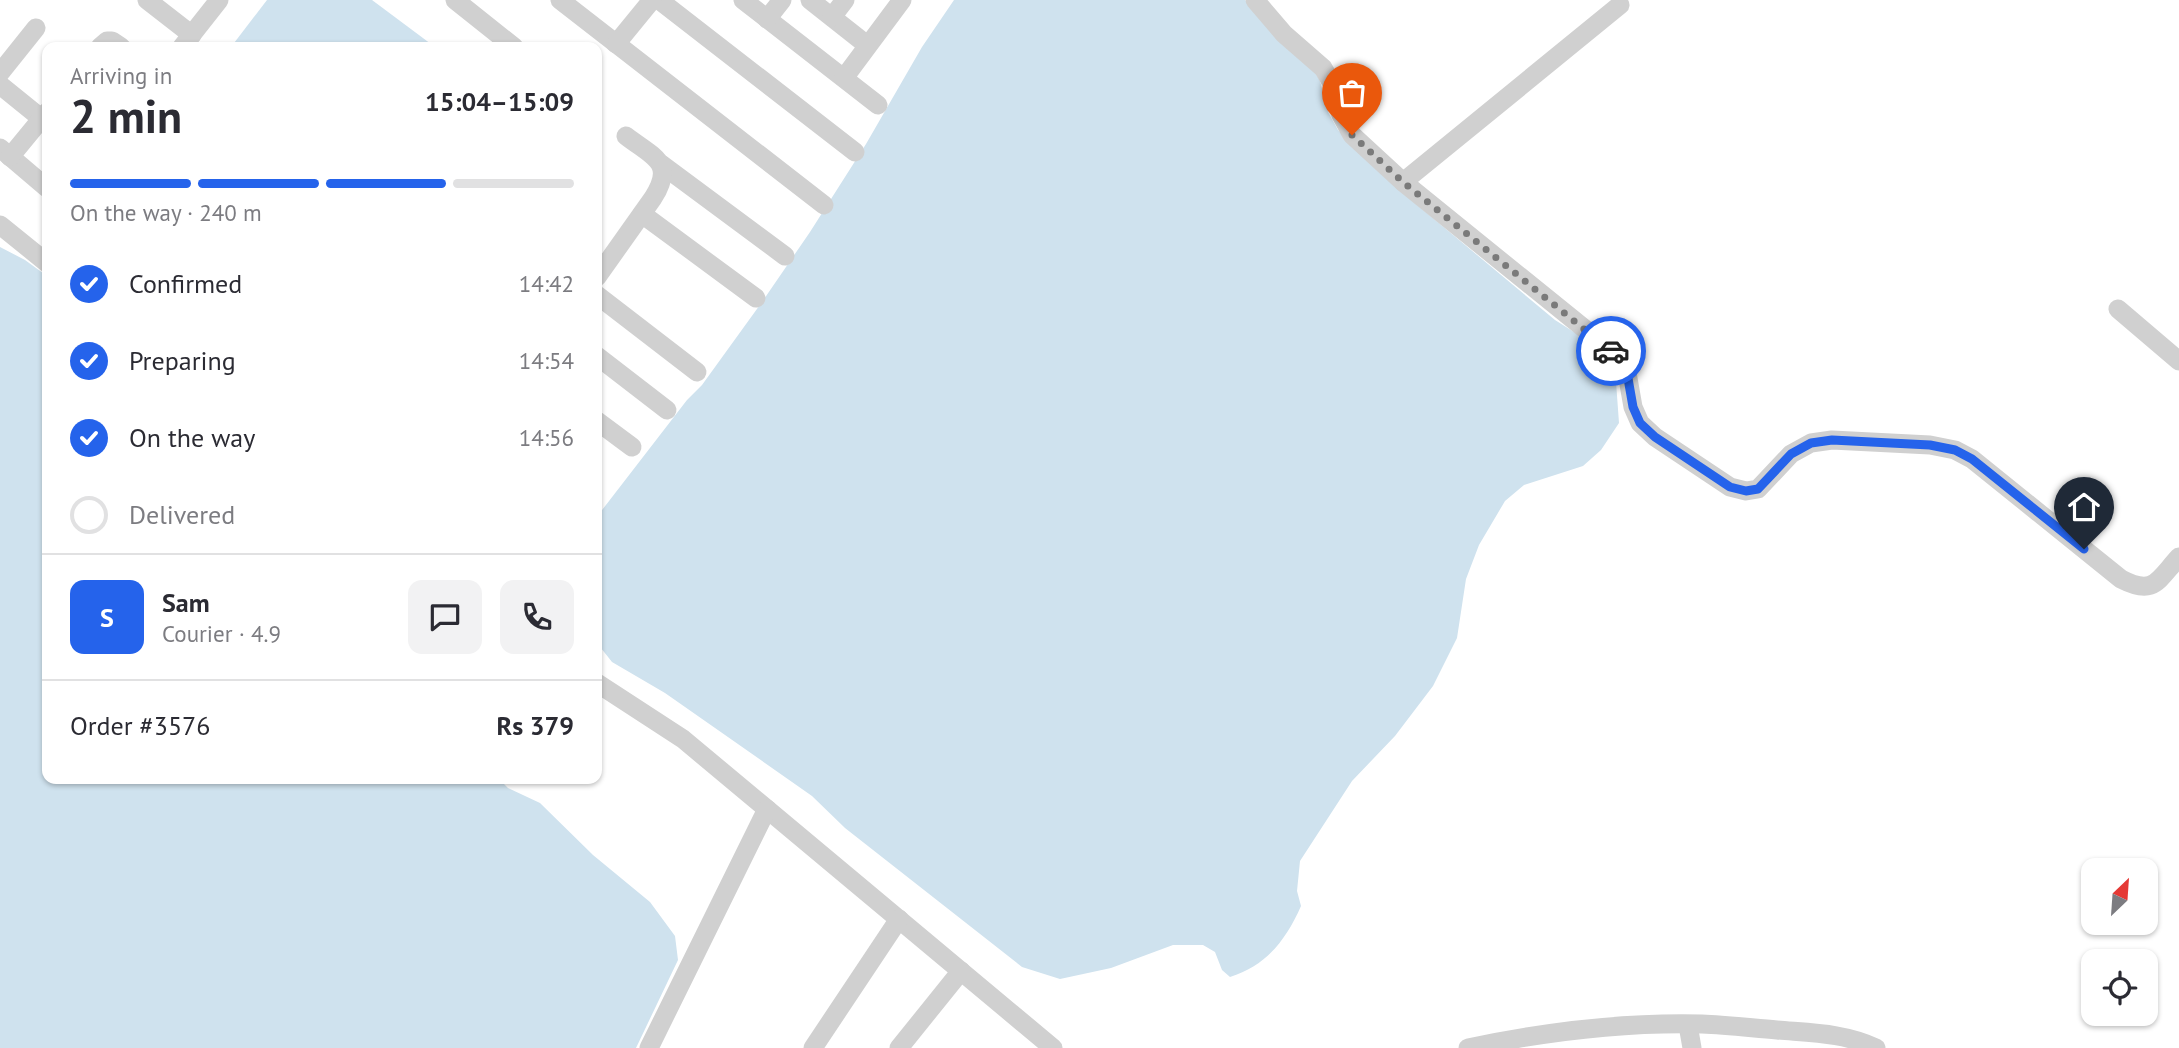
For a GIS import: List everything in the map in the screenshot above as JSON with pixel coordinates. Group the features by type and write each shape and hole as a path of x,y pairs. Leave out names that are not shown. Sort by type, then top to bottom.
{"street":[{"path":"148,0 187,41 219,0"},
{"path":"455,0 508,42"},
{"path":"561,0 824,205"},
{"path":"616,44 652,0"},
{"path":"660,0 855,152"},
{"path":"743,0 878,105"},
{"path":"767,19 782,0"},
{"path":"810,0 867,45"},
{"path":"832,17 845,0"},
{"path":"844,78 902,0"},
{"path":"1258,1 1284,34 1323,68 1333,85 1341,115 1352,135 1403,182 1612,351 1626,367 1633,407 1640,423 1655,437 1730,487 1746,491 1758,489 1791,454 1811,443 1832,440 1930,445 1955,450 1972,459 2121,579 2135,586 2146,588 2156,582 2179,557"},
{"path":"1403,182 1620,5"},
{"path":"0,72 36,28"},
{"path":"0,85 42,116"},
{"path":"42,121 5,153 42,184"},
{"path":"626,136 785,256"},
{"path":"602,271 661,185 664,173 662,164"},
{"path":"642,214 756,298"},
{"path":"0,225 42,259"},
{"path":"602,299 697,372"},
{"path":"2118,309 2179,361"},
{"path":"602,360 667,410"},
{"path":"602,425 632,447"},
{"path":"602,686 683,739 961,971 1040,1044"},
{"path":"649,1048 766,808"},
{"path":"813,1048 899,919"},
{"path":"899,1048 961,971"},
{"path":"1468,1048 1516,1038 1612,1027 1688,1025 1831,1034 1859,1040 1876,1048"},
{"path":"1688,1025 1692,1048"}],"water":[{"path":"267,0 372,0 428,42 235,42"},
{"path":"954,0 1245,0 1311,65 1320,81 1328,112 1338,130 1404,194 1555,320 1604,351 1615,368 1619,423 1601,450 1583,466 1524,485 1505,501 1479,545 1466,579 1457,638 1433,686 1395,736 1352,781 1300,861 1297,891 1301,906 1289,930 1264,959 1230,977 1222,970 1215,952 1203,945 1173,945 1111,968 1060,979 1022,967 845,828 812,796 665,693 612,662 602,649 602,510 687,400 702,385 762,302 866,144 922,47"},
{"path":"0,247 42,272 42,784 504,784 540,803 593,855 650,902 675,936 678,960 636,1048 0,1048"}],"way so far":[{"path":"1352,135 1403,182 1611,351"}],"route":[{"path":"1611,351 1626,367 1633,407 1640,423 1655,437 1730,487 1746,491 1758,489 1791,454 1811,443 1832,440 1930,445 1955,450 1972,459 2084,549"}]}
